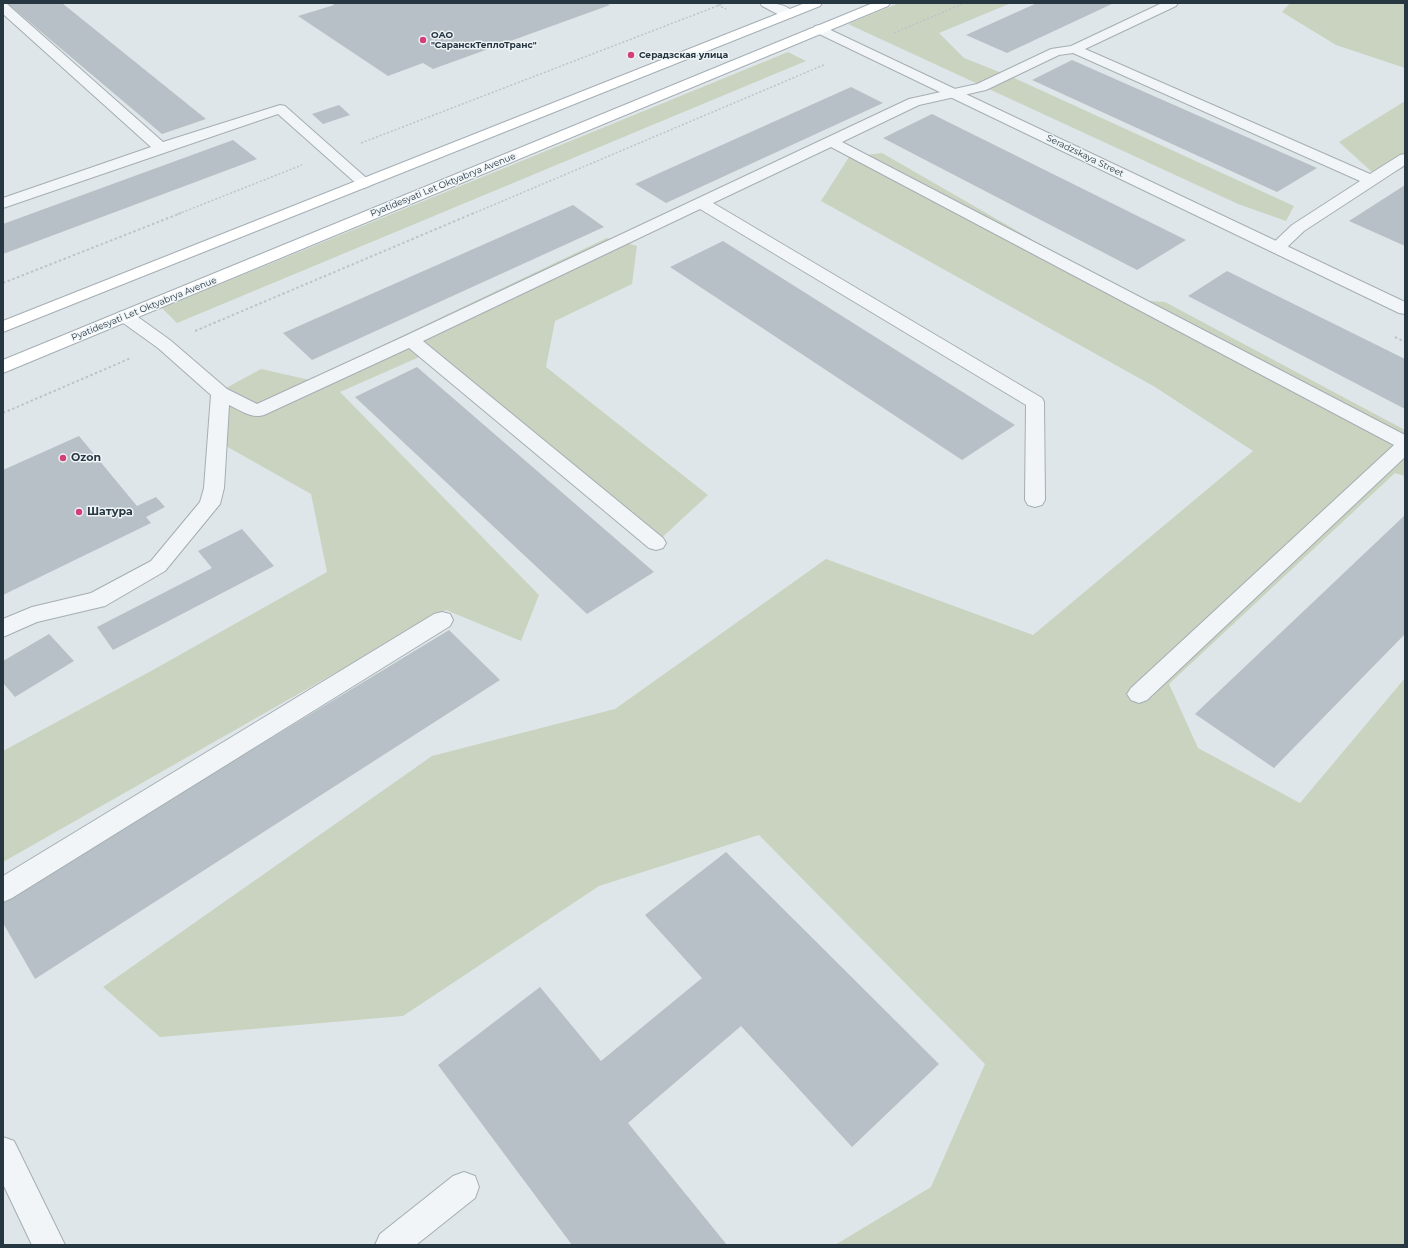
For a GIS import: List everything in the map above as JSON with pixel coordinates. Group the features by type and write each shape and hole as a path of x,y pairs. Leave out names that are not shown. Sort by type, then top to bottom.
{"main road":[{"name":"Pyatidesyati Let Oktyabrya Avenue","path":"3,367 125,316 805,22 816,3"},
{"name":"Pyatidesyati Let Oktyabrya Avenue","path":"3,327 364,183 805,22 884,3"}],"street":[{"name":"Seradzskaya Street","path":"766,3 1405,309"},
{"path":"125,316 164,344 220,393 257,411 411,340 917,101 981,87 1056,52 1074,49 1172,3"},
{"path":"3,7 161,148"},
{"path":"1074,49 1371,180"},
{"path":"3,204 161,148 280,109 364,183"},
{"path":"832,142 1405,442"},
{"path":"1277,248 1298,228 1405,158"},
{"path":"701,203 1035,402 1035,500"},
{"path":"411,340 656,543"},
{"path":"3,629 32,615 97,600 158,566 210,504 214,488 220,393"},
{"path":"1138,694 1405,446"},
{"path":"3,890 442,620"},
{"path":"3,1152 42,1242"},
{"path":"391,1245 464,1187"}],"path":[{"path":"3,282 725,3"},
{"path":"3,413 861,49 965,3"}],"green space":[{"path":"899,3 1011,3 939,33 964,58 1012,77 1294,206 1286,221 1238,204 848,24"},
{"path":"1290,3 1405,3 1405,68 1336,45 1282,12"},
{"path":"788,52 806,61 177,323 162,308"},
{"path":"1405,101 1405,167 1396,172 1373,173 1339,142"},
{"path":"882,153 1137,300 1165,302 1405,430 1405,476 1395,473 1169,684 1198,748 1300,803 1405,678 1405,1245 835,1245 931,1187 985,1064 759,835 599,886 403,1016 160,1037 103,987 432,756 615,709 826,559 1033,635 1253,451 1155,387 821,201 849,157"},
{"path":"607,238 637,246 632,284 555,321 546,367 708,495 656,543 433,351 340,392 539,595 521,641 446,610 3,862 3,751 151,671 327,572 311,494 217,441 226,388 261,369 310,380"}],"building":[{"path":"7,3 62,3 206,119 162,134"},
{"name":"ОАО \"СаранскТеплоТранс\"","path":"332,3 606,3 610,5 433,69 423,63 388,76 298,16 334,5"},
{"path":"1037,3 1114,3 1007,53 966,35"},
{"path":"1072,60 1317,168 1277,192 1032,80"},
{"path":"851,87 883,103 666,203 635,184"},
{"path":"339,105 350,115 323,124 312,114"},
{"path":"932,114 1186,240 1137,270 883,138"},
{"path":"233,140 257,159 3,254 3,224"},
{"path":"1405,185 1405,246 1349,221"},
{"path":"573,205 604,227 312,360 283,333"},
{"path":"723,241 1015,425 962,460 670,267"},
{"path":"1227,271 1405,359 1405,409 1188,296"},
{"path":"417,367 654,572 587,614 355,397"},
{"name":"Шатура","path":"79,436 137,506 156,497 165,507 146,517 151,523 3,595 3,470"},
{"path":"1405,515 1405,634 1274,768 1195,714"},
{"path":"242,529 274,566 113,650 97,627 212,568 198,551"},
{"path":"449,630 500,680 35,979 3,923 3,901"},
{"path":"49,634 74,661 15,697 3,683 3,661"},
{"path":"726,852 939,1064 852,1147 741,1026 628,1123 727,1245 572,1245 438,1065 540,987 601,1061 702,978 645,915"}],"place":[{"name":"ОАО \"СаранскТеплоТранс\"","path":"423,40"},
{"name":"Серадзская улица","path":"631,55"},
{"name":"Ozon","path":"63,458"},
{"name":"Шатура","path":"79,512"}]}
